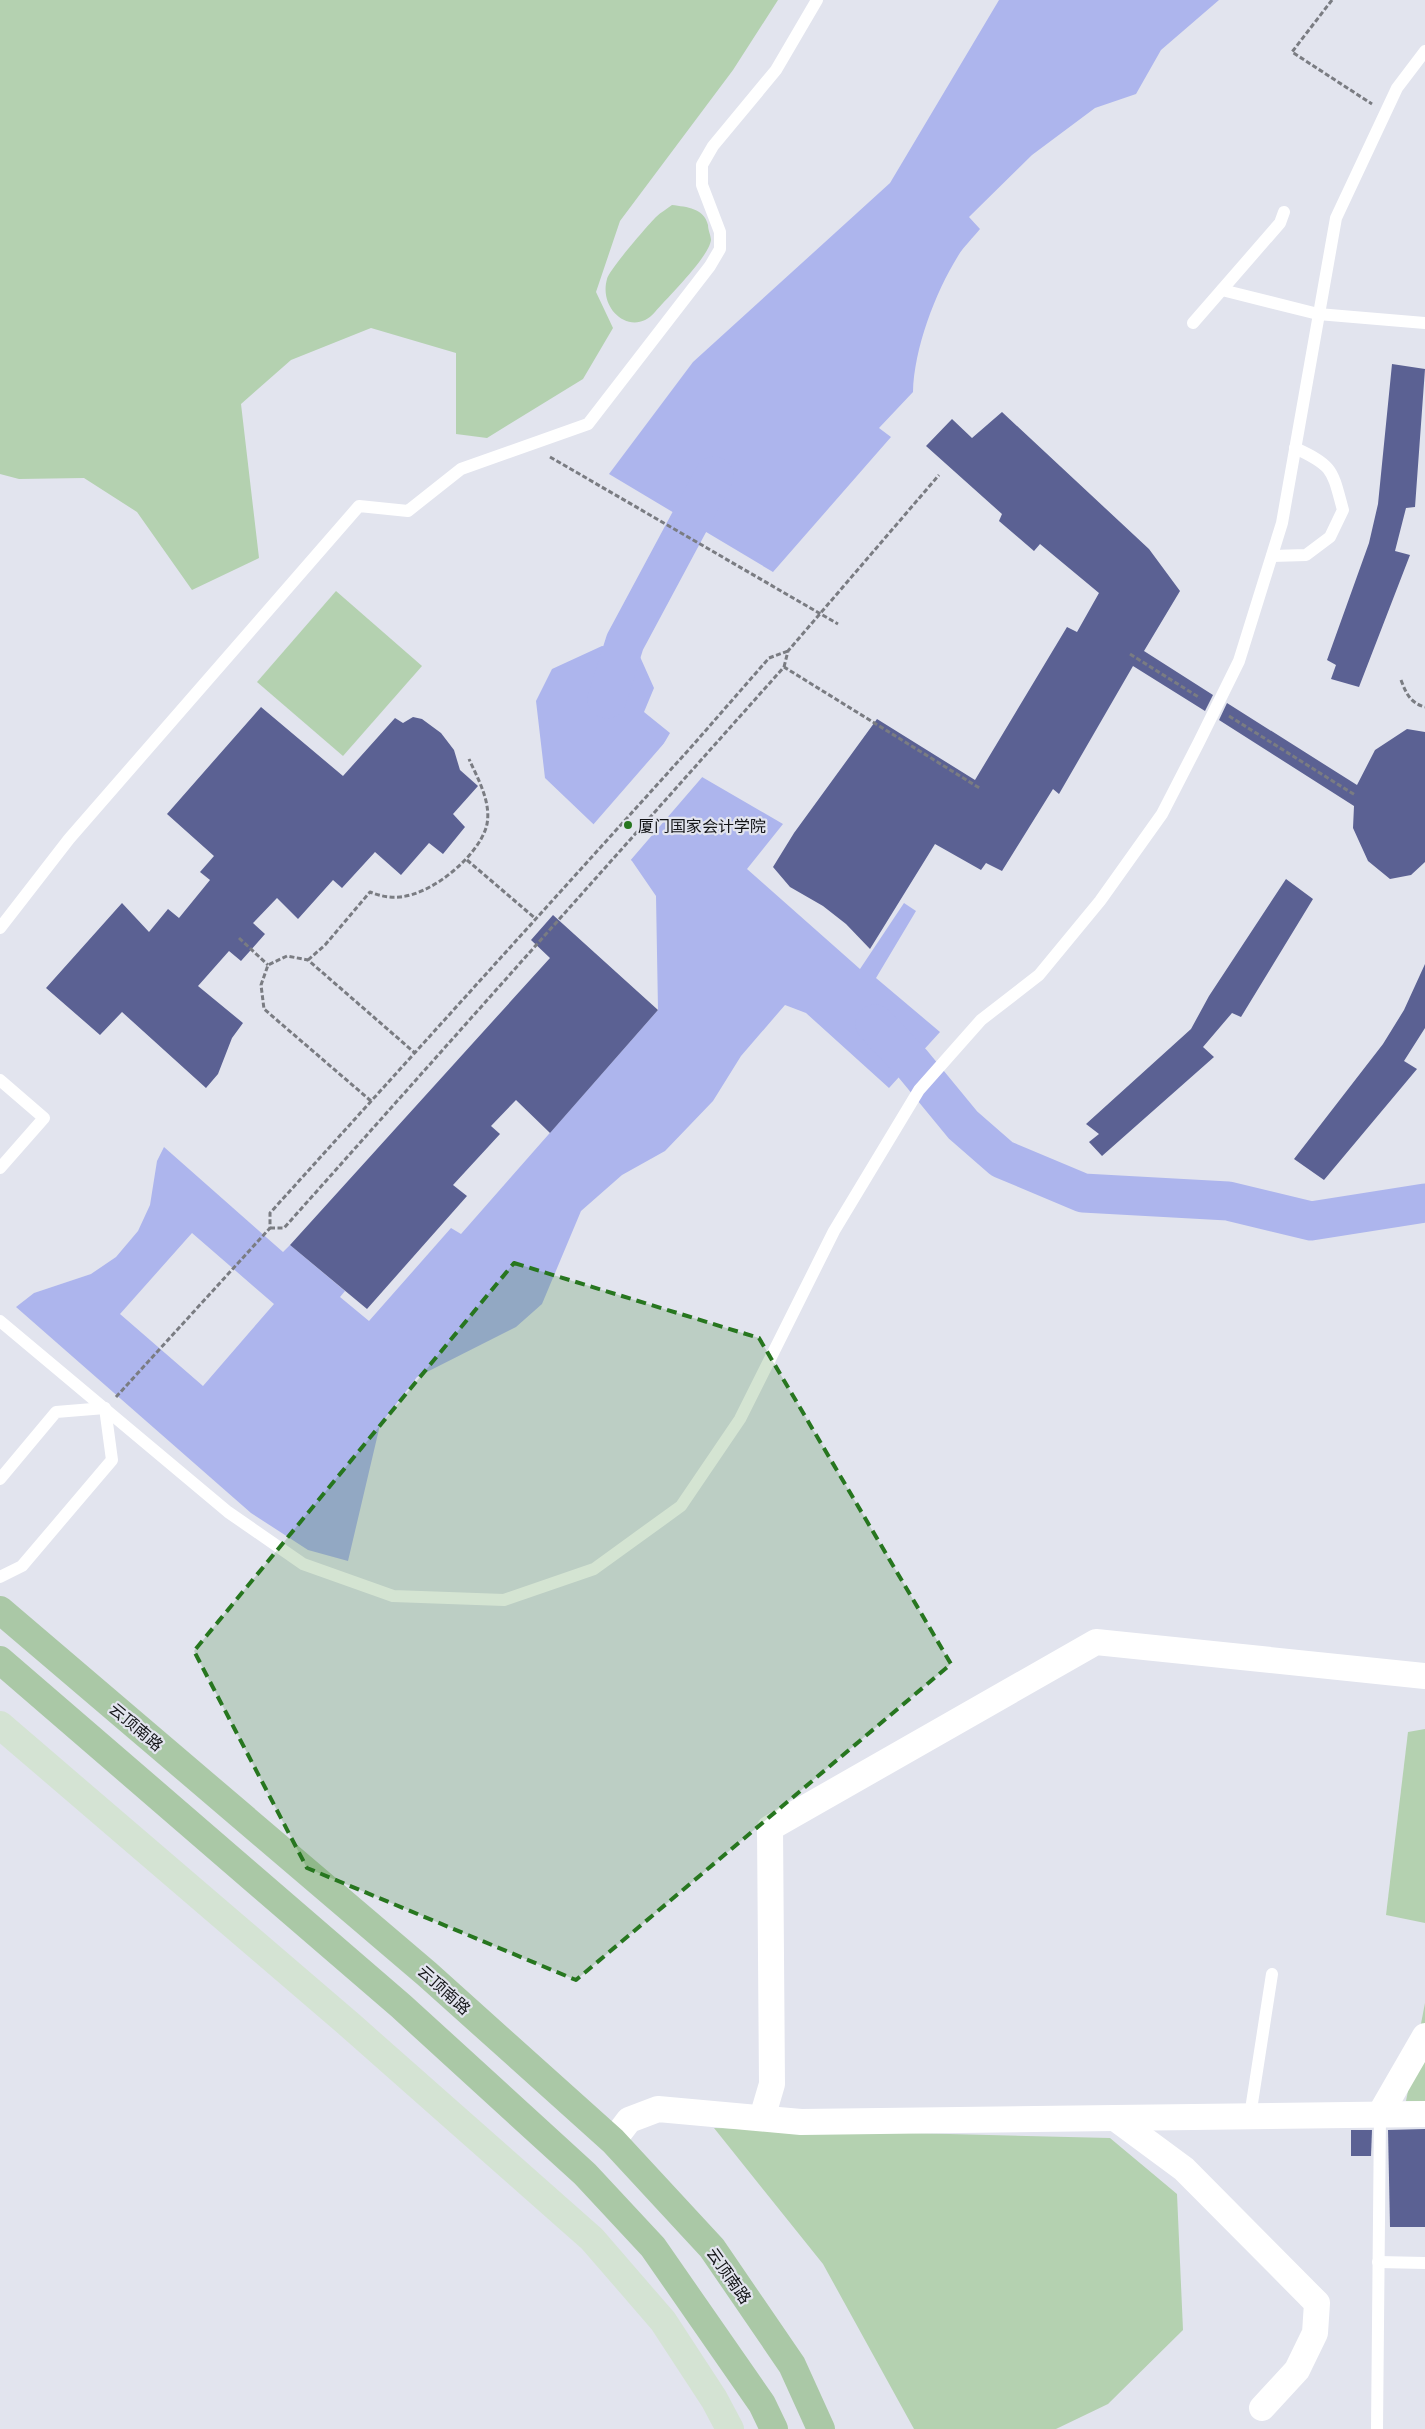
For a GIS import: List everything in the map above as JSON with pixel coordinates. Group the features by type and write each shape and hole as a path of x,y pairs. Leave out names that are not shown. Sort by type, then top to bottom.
{"main road":[{"name":"云顶南路","path":"0,1610 427,1974 613,2140 712,2248 792,2365 821,2429"},
{"path":"0,1660 400,2006 585,2174 653,2247 762,2404 774,2429"},
{"path":"400,2006 427,1974"}],"street":[{"path":"762,2118 772,2084 770,1828 1096,1642 1425,1676"},
{"path":"0,1725 351,2026 592,2239 663,2321 714,2399 730,2429"},
{"path":"1380,2114 1425,2036"},
{"path":"613,2140 630,2120 658,2109 802,2122 1425,2114"},
{"path":"1115,2118 1184,2169 1318,2304 1315,2333 1297,2370 1262,2408"}],"lane":[{"path":"0,928 69,839 359,506 408,511 461,469 588,424 710,266 720,249 720,232 702,185 702,165 713,146 776,70 817,0"},
{"path":"0,1321 228,1512 303,1564 393,1596 504,1600 594,1568 681,1506 740,1419 834,1231 919,1090 981,1020 1039,975 1100,901 1162,814 1239,661 1282,523 1336,218 1397,88 1425,51"},
{"path":"1193,323 1280,223 1284,212"},
{"path":"1222,290 1318,314 1425,323"},
{"path":"1272,556 1306,555 1330,537 1343,510 1333,472 1316,458 1295,448"},
{"path":"0,1168 44,1118 1,1082"},
{"path":"0,1479 56,1412 106,1408"},
{"path":"0,1577 22,1566 112,1460 106,1408"},
{"path":"1250,2116 1272,1974"},
{"path":"1377,2429 1380,2114"},
{"path":"1378,2262 1425,2263"}],"path":[{"path":"1332,0 1292,52 1386,112"},
{"path":"529,446 580,473 838,624"},
{"path":"270,1228 284,1228 617,852 784,667 788,651 939,476"},
{"path":"106,1408 270,1228 270,1213 693,746 769,658 788,651"},
{"path":"1130,654 1200,698"},
{"path":"784,667 981,789"},
{"path":"1401,680 1406,695 1416,704 1425,707"},
{"path":"1225,714 1355,795"},
{"path":"308,960 325,945 370,892 385,897 401,897 425,889 467,860 486,828 487,812 485,797 469,759"},
{"path":"467,860 536,920"},
{"path":"239,938 268,965"},
{"path":"371,1101 264,1009 261,985 268,965 287,956 308,960 415,1054"}],"highlighted area":[{"path":"514,1263 759,1338 951,1664 576,1980 307,1868 194,1651"}],"green space":[{"path":"0,0 778,0 733,70 620,221 596,292 613,328 583,379 487,438 456,434 456,353 371,328 291,360 241,404 259,558 192,590 137,512 84,478 19,479 0,474"},
{"path":"672,205 694,209 703,215 706,219 711,238 709,247 696,267 655,312 646,319 637,322 628,321 619,317 612,310 606,291 607,279 621,258 645,229 658,215"},
{"path":"336,591 422,666 343,756 257,682"},
{"path":"1425,1729 1425,1923 1386,1915 1408,1732"},
{"path":"1425,2003 1425,2101 1406,2101"},
{"path":"714,2128 1110,2138 1177,2194 1183,2330 1108,2404 1056,2429 914,2429 823,2264"}],"water":[{"path":"999,0 1219,0 1161,50 1136,94 1095,108 1032,155 969,217 980,229 958,256 934,304 917,358 913,392 879,428 891,437 773,572 609,474 693,362 890,183"},
{"path":"602,646 637,650 654,688 644,712 670,733 659,752 783,824 747,869 860,969 904,903 916,911 876,978 940,1032 889,1088 806,1013 785,1005 741,1056 713,1101 665,1151 622,1175 581,1211 542,1304 516,1327 417,1377 380,1425 348,1561 308,1550 251,1513 16,1307 34,1293 91,1274 116,1257 138,1231 150,1205 157,1161 164,1147 283,1252 290,1245 345,1291 340,1297 369,1321 451,1228 461,1234 658,1010 656,896 632,861 545,778 536,701 552,669","holes":["192,1233 274,1304 203,1386 120,1314"]}],"pier":[{"path":"673,733 662,751 704,775 629,862 592,826"}],"building":[{"path":"1392,364 1425,369 1415,507 1406,508 1395,551 1410,555 1359,687 1331,679 1336,665 1327,660 1369,543 1378,504"},
{"path":"1002,412 1149,549 1180,591 1144,651 1213,695 1205,711 1133,666 1059,794 1053,789 1002,871 986,863 981,870 935,844 870,949 846,924 823,906 790,887 773,867 794,833 877,719 975,780 1067,627 1077,632 1099,593 1040,544 1034,551 999,521 1002,514 926,446 952,419 972,438"},
{"path":"1227,703 1357,785 1375,750 1407,729 1425,732 1425,862 1411,875 1390,879 1368,861 1353,828 1354,806 1219,720"},
{"path":"261,707 343,776 395,718 403,723 413,717 422,719 441,733 454,750 460,770 478,786 453,814 465,827 443,854 429,843 401,875 375,852 342,888 333,880 298,919 277,898 253,923 265,934 241,961 229,951 198,986 243,1023 232,1038 218,1074 206,1088 122,1012 100,1035 46,988 122,903 149,932 168,909 179,918 210,880 200,872 214,856 167,814"},
{"path":"1286,879 1313,899 1241,1017 1232,1013 1203,1047 1214,1057 1102,1156 1089,1142 1099,1134 1086,1124 1191,1029 1209,996"},
{"path":"553,915 658,1010 550,1133 516,1100 491,1126 500,1134 453,1185 467,1196 367,1309 290,1245 550,958 531,940"},
{"path":"1425,964 1425,1028 1404,1061 1417,1069 1324,1180 1294,1159 1383,1044 1404,1010"},
{"path":"1425,2129 1425,2227 1390,2227 1388,2130"},
{"path":"1351,2130 1372,2130 1371,2156 1351,2156"}],"waterway":[{"path":"607,699 625,642 714,476"},
{"path":"875,1024 912,1063 963,1125 1002,1159 1083,1193 1228,1201 1311,1221 1425,1203"}],"place":[{"name":"厦门国家会计学院","path":"628,825"}]}
